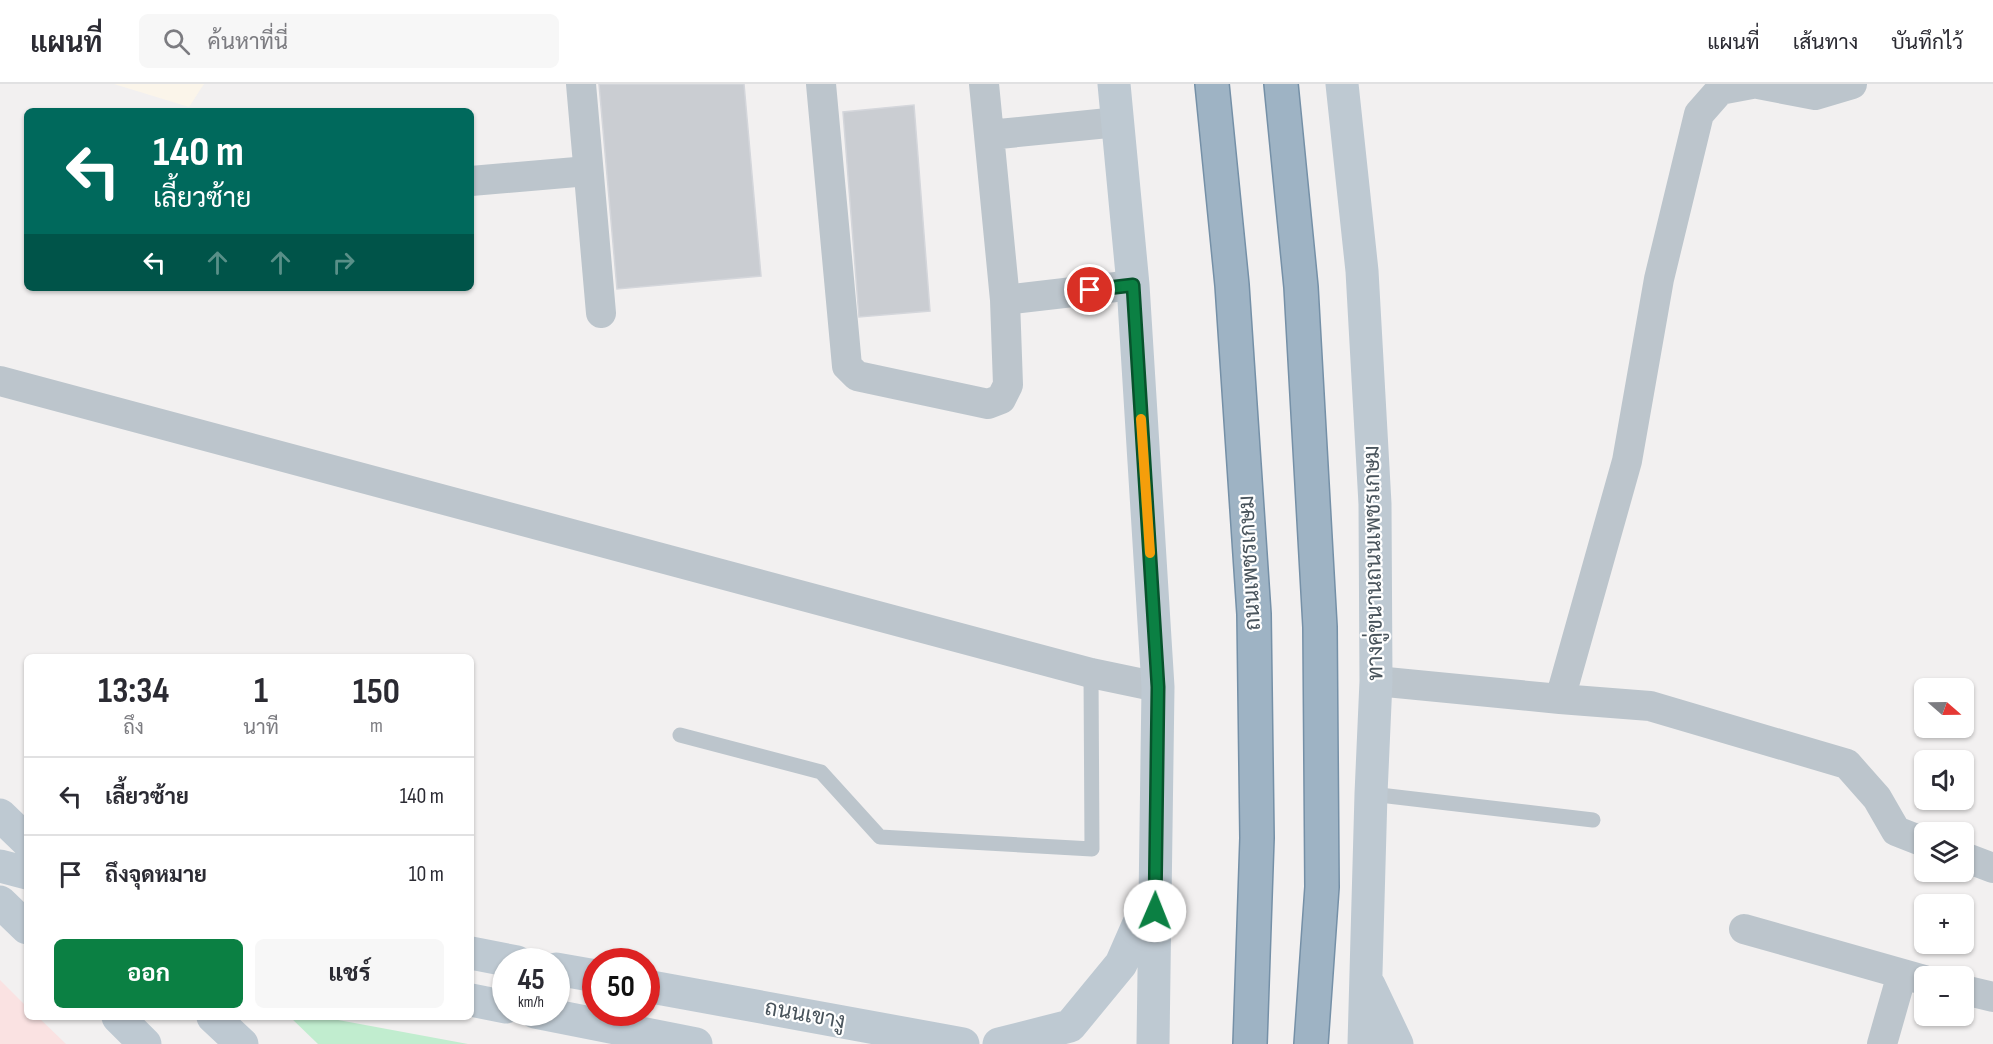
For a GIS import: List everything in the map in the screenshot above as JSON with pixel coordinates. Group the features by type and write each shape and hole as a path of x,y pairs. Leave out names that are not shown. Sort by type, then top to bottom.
{"highway":[{"name":"ถนนเพชรเกษม","path":"1212,84 1232,285 1254,614 1257,838 1250,1044"},
{"path":"1281,84 1301,286 1320,627 1322,887 1311,1044"}],"main road":[{"path":"1113,84 1133,285 1158,687 1153,1044"},
{"name":"ทางคู่ขนานถนนเพชรเกษม","path":"1342,84 1362,271 1375,504 1376,681 1364,1044"},
{"path":"0,815 24,838"},
{"path":"0,866 24,872"},
{"path":"999,1044 1071,1026 1121,964 1155,888"},
{"path":"0,902 24,925"},
{"path":"474,954 492,957"},
{"path":"1366,981 1397,1044"},
{"name":"ถนนเขางู","path":"660,989 963,1044"},
{"path":"474,1001 492,1004"},
{"path":"570,1019 696,1044"},
{"path":"121,1020 145,1044"},
{"path":"216,1020 242,1044"}],"street":[{"path":"581,84 601,313"},
{"path":"821,84 847,366 857,376 987,404 1001,399 1008,385 1005,300 984,84"},
{"path":"1560,699 1627,461 1659,279 1699,114 1720,90 1752,84"},
{"path":"1758,84 1815,95 1852,84"},
{"path":"989,135 1118,122"},
{"path":"474,181 588,171"},
{"path":"1005,300 1133,285"},
{"path":"0,381 1091,673 1158,687"},
{"path":"1376,681 1650,706 1847,764 1877,798 1896,831 1914,838"},
{"path":"1974,861 1993,868"},
{"path":"1744,929 1913,977 1882,1044"},
{"path":"1974,992 1993,997"}],"lane":[{"path":"680,735 821,772 880,837 1092,849 1091,673"},
{"path":"1371,794 1593,820"}],"shaded area":[{"path":"114,84 204,84 189,107"},
{"path":"0,980 24,1004 24,1020 41,1020 66,1044 0,1044"}],"green space":[{"path":"293,1020 338,1020 468,1044 318,1044"}],"building":[{"path":"599,84 744,84 761,276 617,289"},
{"path":"914,105 930,311 859,317 843,112"}],"slow traffic":[{"path":"1141,419 1150,553"}],"route":[{"path":"1090,290 1133,285 1158,687 1155,911"}]}
